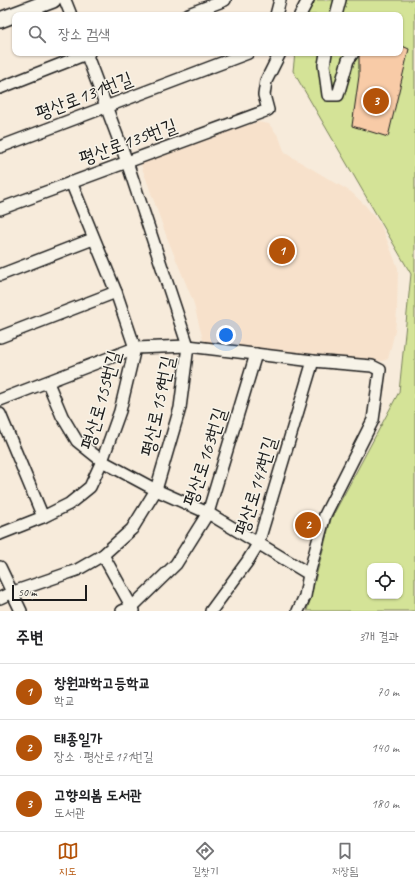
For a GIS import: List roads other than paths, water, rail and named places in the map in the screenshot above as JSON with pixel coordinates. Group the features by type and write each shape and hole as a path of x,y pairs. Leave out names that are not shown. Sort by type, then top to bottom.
{"main road":[{"path":"21,12 53,0"},
{"path":"0,20 12,15"}],"street":[{"path":"65,0 70,12"},
{"path":"194,12 225,0"},
{"path":"277,12 280,0"},
{"path":"302,12 308,0"},
{"path":"337,12 340,0"},
{"path":"0,88 80,56"},
{"name":"평산로159번길","path":"0,598 77,570 103,555 132,529 156,490 180,408 188,346 127,162 88,56"},
{"name":"평산로131번길","path":"0,147 240,56"},
{"name":"평산로135번길","path":"0,209 268,110 264,95 266,82 279,56"},
{"path":"326,56 324,65 328,95 338,95 348,60 351,56"},
{"name":"평산로155번길","path":"0,534 43,517 69,504 90,487 102,461 120,411 135,348 116,292 70,182"},
{"path":"0,275 93,239"},
{"path":"0,337 116,292"},
{"path":"0,400 48,383 135,348 188,346 313,361 372,366 380,370 373,420 325,515 309,574 305,596 298,611"},
{"name":"평산로163번길","path":"129,610 176,564 208,513 256,354"},
{"name":"평산로147번길","path":"211,611 247,562 258,544 313,361"},
{"path":"48,383 62,416 77,441 102,461 156,490 208,513 309,574"},
{"path":"0,414 43,517"},
{"path":"103,555 129,610"},
{"path":"0,567 22,611"}],"place":[{"name":"고향의봄 도서관","path":"376,101"},
{"name":"창원과학고등학교","path":"282,251"},
{"name":"태종일가","path":"308,525"}]}
